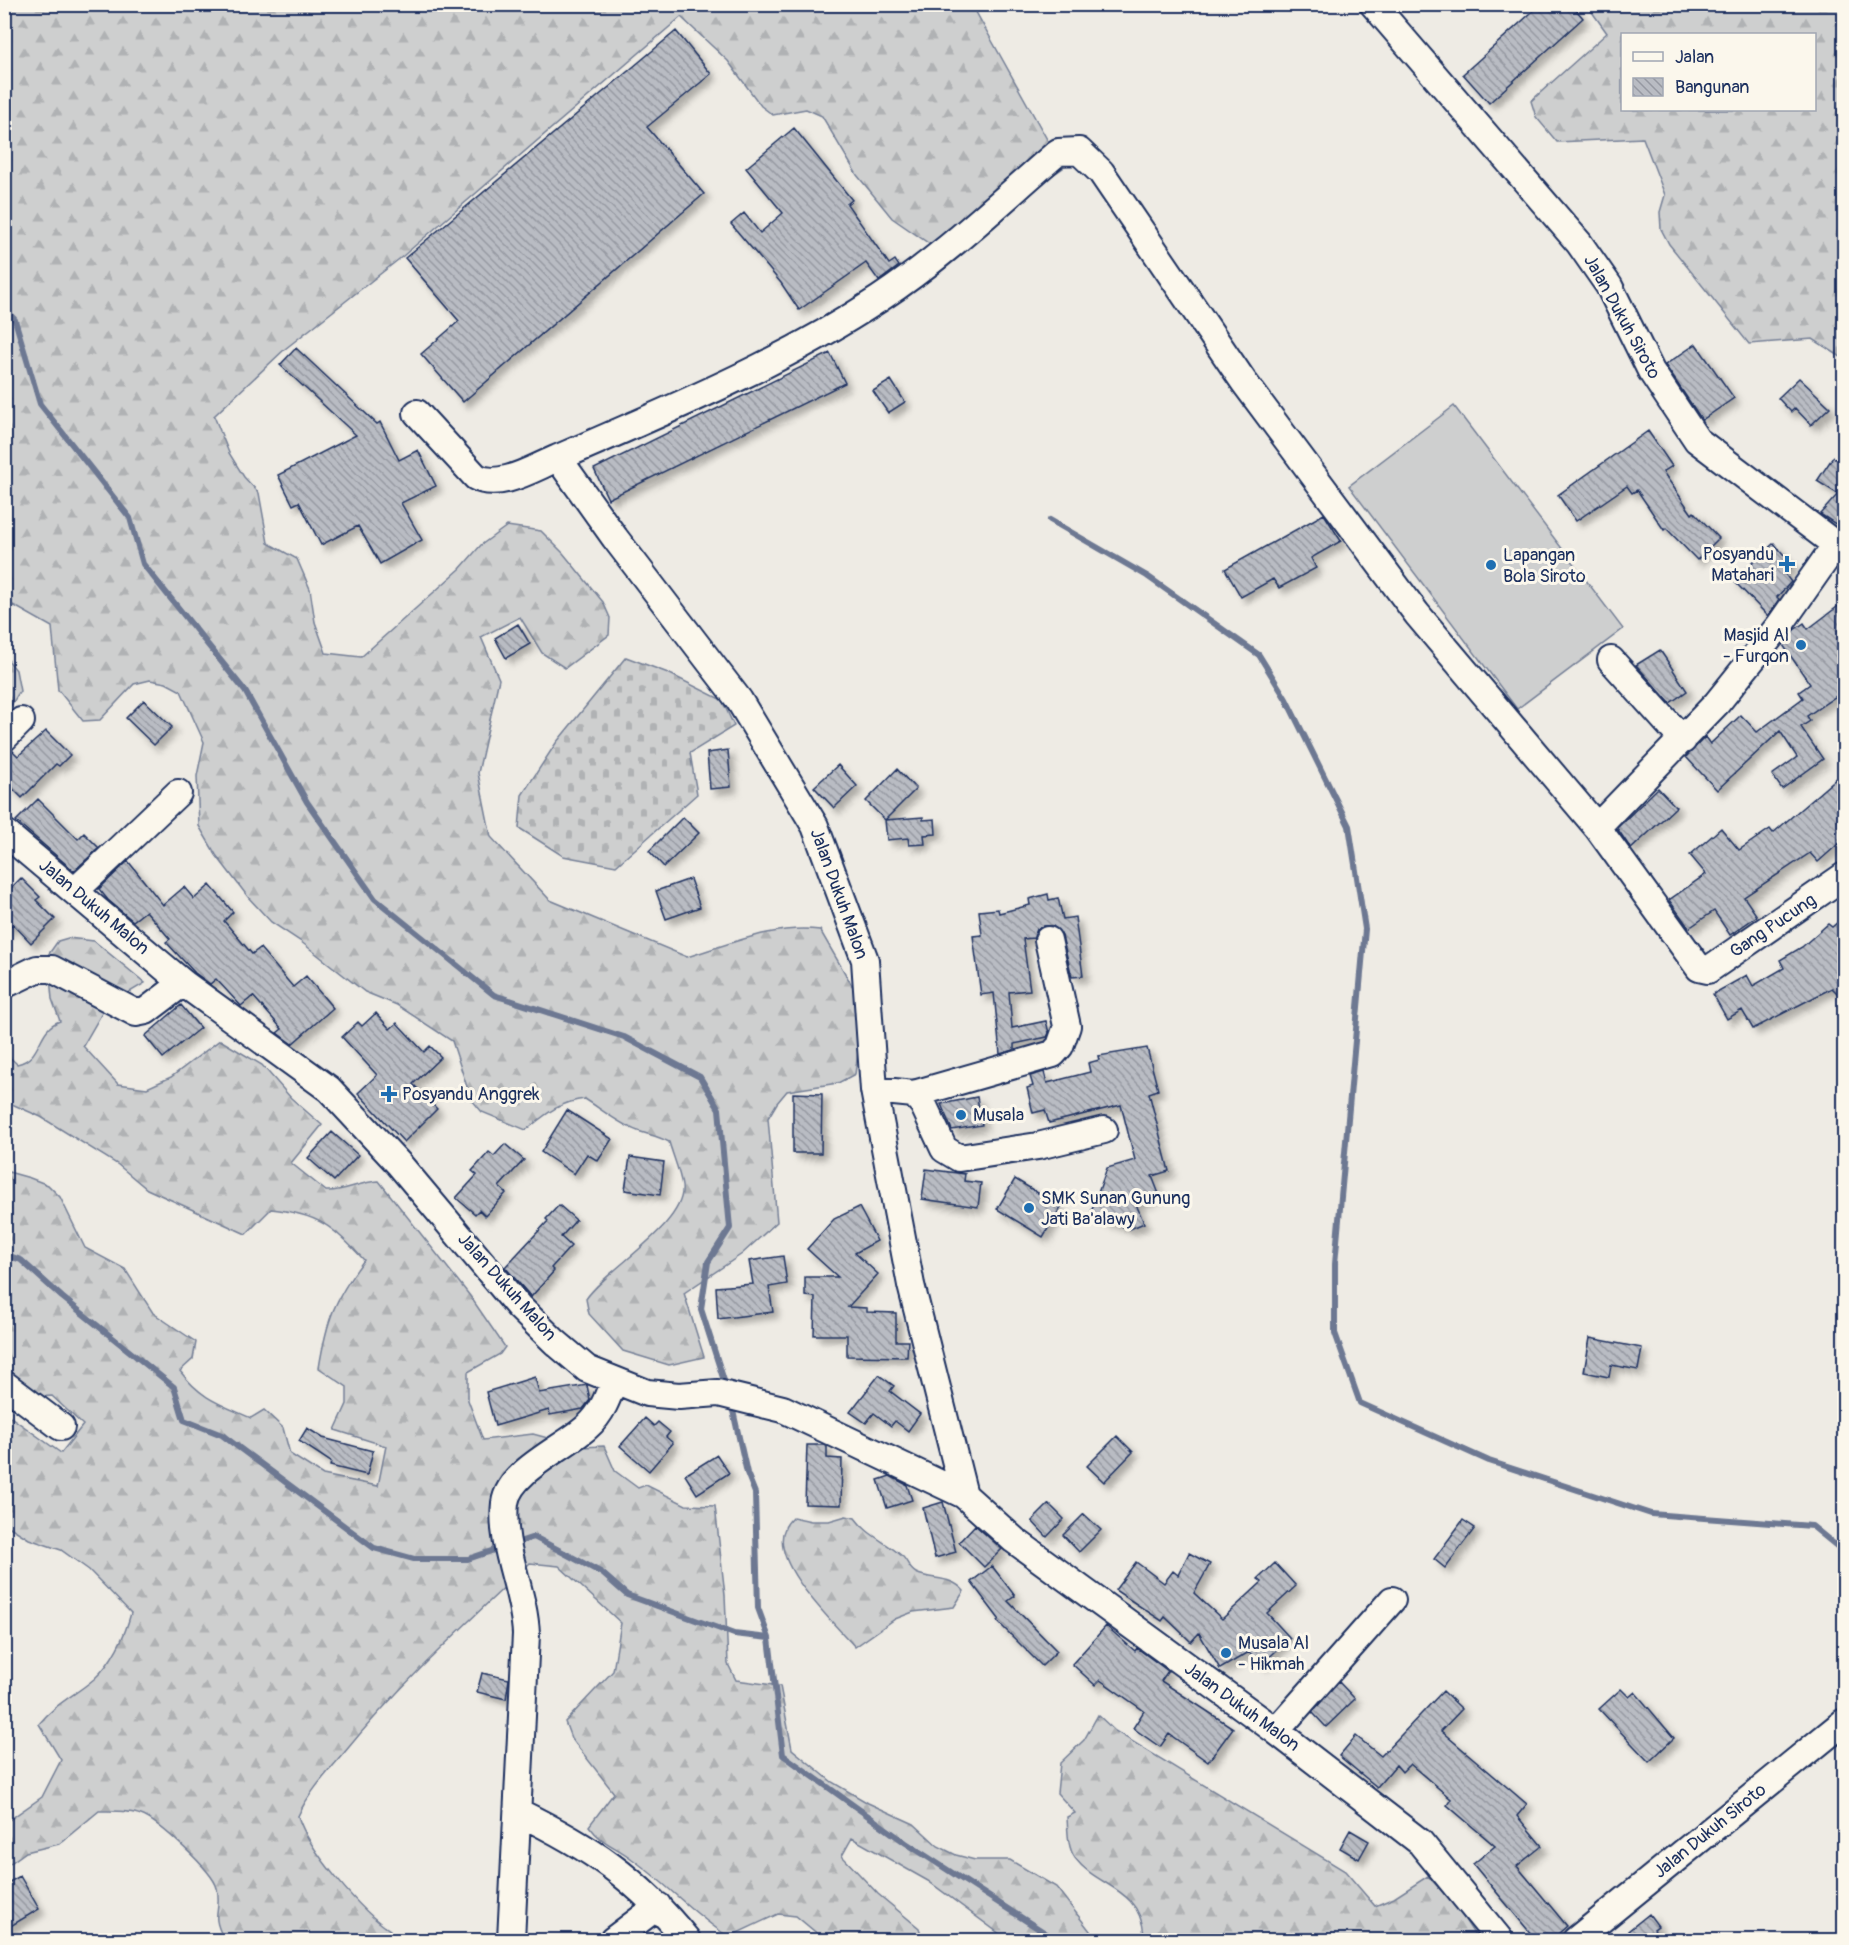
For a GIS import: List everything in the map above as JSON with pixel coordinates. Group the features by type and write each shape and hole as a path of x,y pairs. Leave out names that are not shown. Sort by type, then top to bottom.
{"street":[{"name":"Jalan Dukuh Siroto","path":"1373,4 1579,243 1609,286 1651,371 1697,440 1841,547"},
{"path":"417,413 476,477 486,482 501,480 558,458 770,363 878,299 921,269 1058,152 1079,151 1101,172 1244,382 1417,614 1597,826 1717,703 1841,547"},
{"name":"Jalan Dukuh Malon","path":"558,458 615,538 739,700 815,826 865,960 874,1090 911,1284 964,1495"},
{"path":"1611,660 1683,740"},
{"path":"76,890 178,793"},
{"name":"Gang Pucung","path":"1597,826 1699,968 1708,970 1845,876"},
{"name":"Jalan Dukuh Malon","path":"4,832 76,890 183,983 329,1089 399,1164 526,1314 587,1369 647,1394 726,1395 783,1409 964,1495 1014,1540 1276,1731 1420,1842 1500,1941"},
{"path":"874,1090 914,1094 1053,1054 1060,1046 1066,1026 1048,940"},
{"path":"4,985 37,969 52,969 136,1013 146,1011 183,983"},
{"path":"914,1094 923,1104 944,1149 959,1158 1038,1146 1104,1130"},
{"path":"511,1941 525,1627 507,1543 509,1490 522,1476 588,1426 604,1406 614,1380"},
{"path":"4,1383 60,1427"},
{"path":"1276,1731 1392,1600"},
{"name":"Jalan Dukuh Siroto","path":"1576,1941 1845,1722"},
{"path":"518,1812 567,1836 633,1881 658,1906 687,1941"},
{"path":"613,1941 658,1906"}],"green space":[{"path":"5,5 972,5 1063,168 986,220 937,249 892,218 857,175 822,116 806,109 773,115 761,106 728,61 681,17 403,256 285,349 214,416 229,453 244,477 259,493 268,543 297,559 310,589 315,622 326,653 361,657 460,569 481,545 507,526 541,531 563,553 603,602 610,618 609,635 565,668 542,653 520,617 481,637 499,679 478,773 491,837 550,900 687,957 769,932 820,930 853,987 862,1022 855,1074 838,1083 787,1091 768,1118 777,1222 742,1254 684,1293 704,1357 669,1365 623,1351 589,1314 586,1299 596,1287 659,1230 672,1215 680,1200 682,1186 669,1142 631,1128 585,1099 560,1106 526,1130 482,1112 471,1099 452,1041 397,1005 365,992 300,941 271,922 248,897 216,855 199,826 197,776 204,742 181,691 166,683 150,680 134,684 100,720 83,721 58,690 52,627 13,605 5,615"},
{"path":"1587,5 1844,5 1844,359 1813,339 1749,344 1669,244 1661,229 1660,212 1665,195 1643,138 1557,142 1536,117 1531,101 1607,33"},
{"name":"Lapangan Bola Siroto","path":"1454,406 1623,629 1517,709 1349,486"},
{"path":"4,655 16,670 20,691 5,715"},
{"path":"626,657 668,673 722,700 734,726 690,753 697,794 616,866 563,856 519,828 522,795 556,743"},
{"path":"68,938 94,941 145,983 106,1006 83,1046 118,1084 147,1088 171,1077 220,1040 262,1065 291,1098 322,1125 291,1163 326,1191 379,1181 470,1296 505,1347 500,1354 468,1372 468,1400 483,1440 533,1434 581,1447 604,1446 615,1471 638,1488 646,1485 686,1505 715,1506 725,1595 728,1664 736,1680 780,1686 792,1749 832,1782 868,1803 914,1824 938,1846 956,1855 975,1860 1010,1860 1056,1887 1097,1940 1008,1940 928,1881 852,1838 842,1856 878,1894 919,1928 923,1940 825,1940 796,1916 778,1914 729,1937 644,1868 604,1841 589,1826 614,1793 571,1738 565,1722 613,1671 621,1623 559,1566 530,1563 434,1655 365,1728 319,1783 298,1816 313,1845 337,1879 365,1909 390,1930 387,1940 230,1940 223,1937 217,1922 217,1888 206,1870 171,1836 149,1819 131,1812 99,1811 59,1844 26,1852 5,1867 5,1823 42,1797 61,1760 39,1724 52,1710 101,1673 117,1649 131,1613 89,1570 61,1550 29,1539 5,1524 5,1413 61,1453 83,1425 52,1396 35,1397 5,1367 5,1171 48,1185 60,1197 85,1248 125,1269 153,1313 196,1342 193,1359 180,1371 204,1394 251,1418 264,1410 283,1428 290,1454 323,1475 378,1486 386,1446 335,1430 347,1404 347,1387 319,1368 325,1336 333,1311 345,1287 364,1260 343,1238 313,1218 271,1209 246,1234 147,1189 117,1164 41,1117 5,1101 5,1053 17,1064 25,1061 36,1050 47,1030 60,1021 52,999 48,955 58,941"},
{"path":"846,1516 855,1518 865,1529 896,1551 914,1572 947,1580 959,1586 964,1591 954,1607 913,1612 895,1619 855,1647 806,1592 794,1575 782,1542 788,1522 793,1517 811,1521 829,1521"},
{"path":"1098,1715 1115,1731 1345,1871 1375,1906 1394,1898 1428,1876 1458,1909 1478,1940 1139,1940 1144,1934 1141,1918 1134,1906 1116,1889 1084,1868 1072,1853 1068,1838 1067,1817 1075,1813 1057,1793 1060,1763 1084,1740"}],"building":[{"path":"1541,4 1571,4 1583,18 1489,103 1463,74"},
{"path":"676,31 711,74 647,127 704,194 463,402 421,354 459,321 405,258"},
{"path":"794,128 852,200 847,204 889,264 895,260 899,266 879,281 866,263 799,310 781,283 731,224 744,213 760,233 783,213 746,168"},
{"path":"1696,344 1734,398 1702,420 1665,365"},
{"path":"296,348 377,424 380,422 399,460 418,450 436,486 401,503 422,540 380,564 358,526 321,545 299,502 293,505 278,475 356,435 280,365"},
{"path":"830,353 845,383 608,499 594,469"},
{"path":"1799,378 1830,407 1811,425 1795,408 1791,412 1778,398"},
{"path":"891,380 905,402 888,413 873,391"},
{"path":"1648,431 1672,466 1663,472 1692,514 1694,512 1719,538 1697,560 1666,528 1664,530 1637,490 1632,493 1627,486 1576,521 1558,495"},
{"path":"1833,457 1845,465 1845,530 1820,514 1838,494 1817,481"},
{"path":"1324,514 1341,541 1311,558 1316,568 1279,588 1273,579 1241,597 1225,569"},
{"path":"1774,543 1793,566 1784,573 1791,582 1777,597 1779,599 1768,616 1733,580"},
{"path":"1845,601 1845,690 1807,716 1810,721 1801,727 1823,759 1782,789 1772,775 1797,757 1780,731 1717,790 1686,757 1705,737 1710,744 1741,715 1757,732 1803,698 1799,692 1810,684 1783,645 1794,630 1804,623 1808,629"},
{"path":"518,624 530,644 506,658 495,638"},
{"path":"1660,650 1687,691 1670,703 1636,665"},
{"path":"144,700 172,727 154,745 126,718"},
{"path":"46,731 70,755 59,766 56,764 22,798 4,780 4,753 12,750 18,756"},
{"path":"728,750 731,787 710,789 707,753"},
{"path":"838,765 857,786 834,808 814,787"},
{"path":"897,769 916,789 885,820 866,801"},
{"path":"1845,771 1845,838 1818,862 1810,853 1744,897 1757,916 1730,935 1714,911 1689,928 1669,900 1706,874 1690,855 1721,828 1739,850 1770,829 1773,833"},
{"path":"1658,788 1676,807 1631,849 1617,828"},
{"path":"38,799 78,839 84,833 99,848 74,871 16,821"},
{"path":"683,817 699,833 664,867 649,851"},
{"path":"923,817 923,820 935,819 936,834 924,835 925,844 909,845 908,838 887,840 885,820"},
{"path":"128,861 163,905 184,887 194,899 210,885 233,912 224,921 252,954 260,948 293,987 306,976 333,1008 292,1044 277,1033 282,1029 253,996 241,1006 216,979 210,984 195,973 166,942 170,939 146,911 133,921 108,900 99,889"},
{"path":"21,878 40,897 36,900 55,919 31,943 13,924 4,932 4,895"},
{"path":"690,879 700,907 666,919 656,891"},
{"path":"1048,894 1049,900 1058,898 1063,919 1075,917 1083,976 1072,977 1062,936 1053,926 1037,929 1034,938 1023,939 1030,990 1009,992 1012,1028 1046,1021 1049,1033 1047,1037 1014,1044 1014,1050 1000,1054 994,993 981,995 973,936 982,935 979,911 998,909 999,913 1030,905 1029,899"},
{"path":"1845,916 1845,1001 1832,988 1753,1029 1742,1010 1727,1019 1713,994 1747,975 1753,986 1784,968 1780,960 1802,947 1828,924 1832,927"},
{"path":"181,1005 200,1028 163,1058 145,1036"},
{"path":"376,1013 390,1029 397,1023 424,1052 430,1046 441,1057 413,1084 437,1109 404,1142 358,1093 377,1075 342,1037 358,1022 362,1026"},
{"path":"1147,1048 1158,1090 1149,1093 1169,1171 1152,1176 1159,1194 1136,1204 1144,1223 1130,1229 1090,1215 1107,1168 1135,1160 1121,1105 1049,1123 1045,1110 1033,1113 1027,1088 1033,1086 1030,1076 1044,1072 1047,1083 1090,1072 1088,1063 1099,1060 1098,1056"},
{"path":"793,1093 822,1094 821,1153 793,1153"},
{"name":"Musala","path":"977,1097 982,1125 952,1130 941,1104"},
{"path":"567,1110 612,1139 598,1161 587,1154 574,1174 541,1152"},
{"path":"332,1132 358,1155 334,1181 308,1158"},
{"path":"505,1144 524,1160 499,1187 506,1193 485,1216 479,1210 475,1214 456,1198 477,1175 472,1171 489,1152 494,1156"},
{"path":"630,1157 664,1162 660,1195 625,1190"},
{"path":"926,1169 965,1174 964,1181 981,1183 978,1207 922,1199"},
{"name":"SMK Sunan Gunung Jati Ba'alawy","path":"1015,1179 1061,1207 1043,1237 997,1209"},
{"path":"559,1205 576,1220 561,1237 571,1246 551,1268 554,1271 531,1297 505,1267 548,1221 546,1219"},
{"path":"859,1207 877,1241 855,1253 878,1274 848,1307 867,1308 867,1312 896,1313 896,1341 908,1341 907,1357 847,1356 847,1335 814,1335 815,1297 805,1296 805,1277 838,1277 807,1249 834,1219"},
{"path":"783,1256 787,1284 769,1287 773,1312 718,1319 716,1287 753,1284 749,1261"},
{"path":"1590,1338 1642,1348 1638,1370 1611,1365 1609,1377 1584,1372"},
{"path":"879,1375 894,1386 890,1391 920,1414 908,1431 895,1421 891,1426 874,1413 866,1423 850,1412"},
{"path":"535,1377 539,1393 587,1385 590,1400 583,1409 550,1415 549,1410 495,1426 486,1392"},
{"path":"645,1418 654,1426 658,1422 670,1432 666,1437 673,1443 649,1471 620,1446"},
{"path":"307,1428 323,1438 373,1451 367,1475 330,1466 331,1462 299,1441"},
{"path":"1117,1436 1133,1452 1104,1482 1087,1466"},
{"path":"807,1445 827,1446 827,1458 842,1459 841,1505 805,1504"},
{"path":"717,1455 729,1473 697,1494 685,1475"},
{"path":"890,1476 907,1485 912,1500 887,1508 878,1480"},
{"path":"943,1502 956,1552 935,1558 923,1508"},
{"path":"1049,1504 1064,1519 1047,1537 1032,1521"},
{"path":"1084,1514 1101,1530 1079,1552 1063,1535"},
{"path":"1463,1520 1475,1528 1445,1568 1434,1559"},
{"path":"975,1525 1002,1549 984,1567 959,1542"},
{"path":"1189,1553 1210,1564 1194,1593 1222,1619 1262,1582 1258,1579 1275,1563 1296,1586 1267,1613 1290,1638 1261,1665 1249,1652 1220,1669 1199,1633 1191,1642 1165,1617 1162,1621 1115,1590 1136,1562 1164,1583 1173,1571 1178,1575"},
{"path":"992,1566 1015,1596 1008,1601 1057,1651 1042,1666 997,1621 999,1619 971,1582"},
{"path":"1106,1626 1135,1651 1137,1648 1168,1671 1161,1681 1233,1728 1208,1762 1169,1734 1160,1747 1133,1728 1144,1711 1100,1680 1095,1685 1072,1664"},
{"path":"482,1673 509,1679 506,1699 477,1692"},
{"path":"1339,1682 1355,1699 1326,1727 1312,1712"},
{"path":"1621,1689 1629,1697 1635,1692 1674,1738 1649,1762 1599,1709"},
{"path":"1443,1691 1462,1709 1441,1731 1527,1804 1517,1816 1542,1846 1517,1866 1567,1926 1550,1941 1537,1941 1473,1864 1495,1846 1447,1805 1451,1799 1410,1764 1402,1772 1396,1765 1377,1787 1339,1756 1356,1736 1381,1756"},
{"path":"1350,1830 1369,1841 1359,1859 1340,1848"},
{"path":"20,1876 39,1909 4,1930 4,1885"},
{"path":"1649,1914 1658,1926 1654,1929 1664,1941 1635,1941 1628,1931"}],"waterway":[{"path":"4,308 15,320 40,404 130,518 143,564 245,691 307,802 375,899 494,995 624,1037 700,1077 719,1109 730,1228 708,1262 701,1309 726,1387"},
{"path":"1050,520 1147,576 1259,655 1286,699 1349,826 1365,929 1335,1264 1335,1333 1360,1403 1489,1461 1651,1514 1812,1526 1844,1552"},
{"path":"4,1254 21,1260 62,1297 174,1387 184,1420 222,1435 374,1548 414,1559 468,1559 503,1547"},
{"path":"731,1402 747,1473 755,1493 758,1608 769,1638 783,1755 906,1843 1056,1940"},
{"path":"513,1544 534,1537 602,1573 627,1595 734,1634 769,1638"}],"place":[{"name":"Posyandu Matahari","path":"1787,564"},
{"name":"Lapangan Bola Siroto","path":"1491,565"},
{"name":"Masjid Al - Furqon","path":"1801,645"},
{"name":"Posyandu Anggrek","path":"389,1094"},
{"name":"Musala","path":"961,1115"},
{"name":"SMK Sunan Gunung Jati Ba'alawy","path":"1029,1208"},
{"name":"Musala Al - Hikmah","path":"1226,1653"}]}
